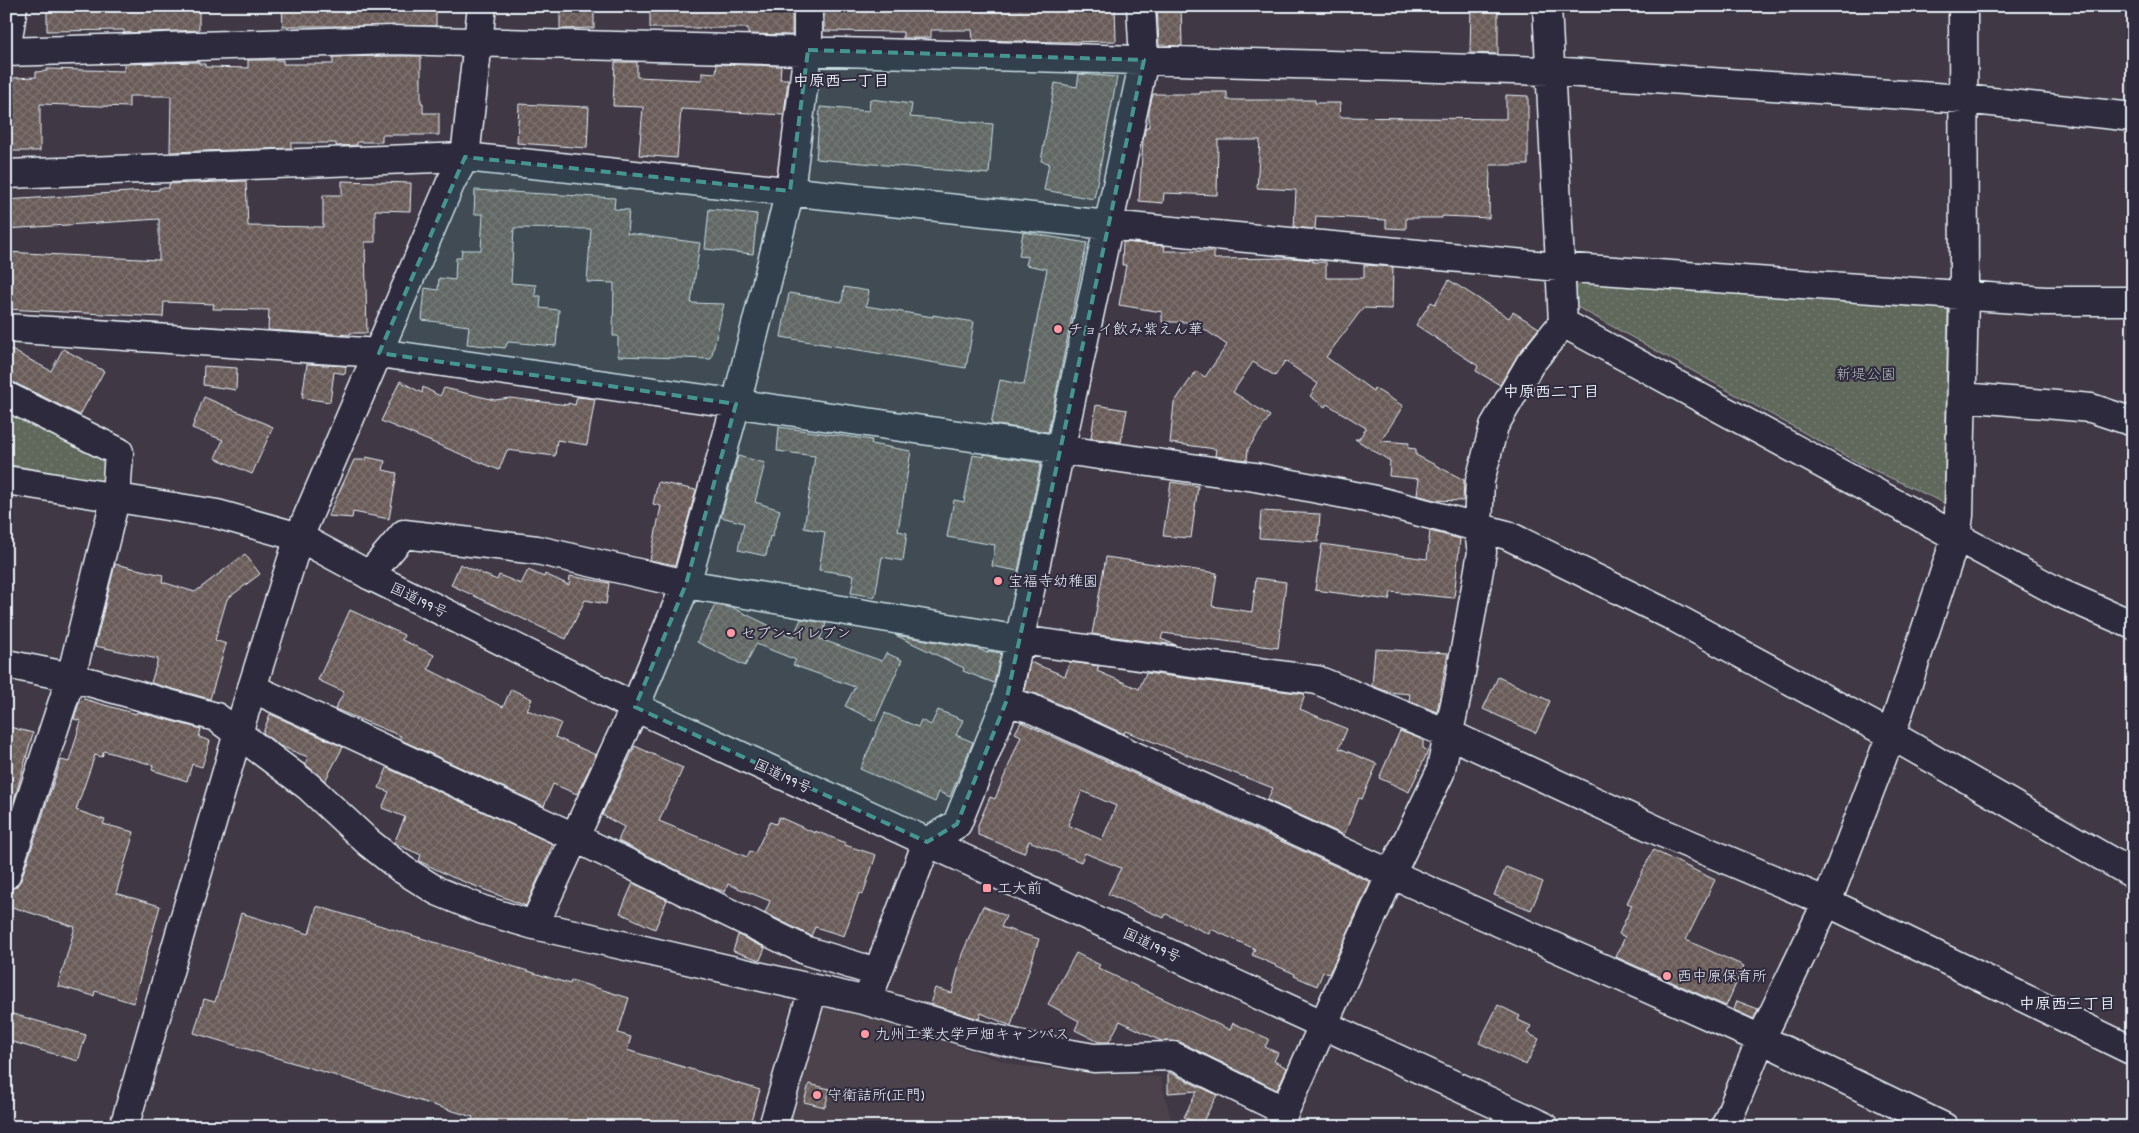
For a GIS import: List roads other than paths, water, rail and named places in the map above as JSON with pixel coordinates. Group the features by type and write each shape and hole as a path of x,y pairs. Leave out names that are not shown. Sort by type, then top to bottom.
{"main road":[{"path":"13,6 6,52 393,40 1550,71 1964,99 2133,117"},
{"path":"124,1127 238,733 299,537 451,182 466,157 482,6"},
{"path":"534,925 636,707 686,584 736,404 790,192 808,50 808,6"},
{"path":"866,1001 927,842 957,824 1006,702 1144,60 1141,6"},
{"path":"6,664 71,677 216,717 308,786 368,842 402,869 437,891 483,910 534,925 866,1001 976,1034 1031,1047 1094,1058 1173,1056 1281,1119 1391,874 1440,773 1449,734 1482,552 1478,526 1480,481 1494,426 1530,364 1563,323 1558,267 1547,6"},
{"path":"1725,1127 1761,1039 1827,902 1891,735 1956,537 1960,515 1963,397 1963,6"},
{"path":"6,174 466,157 1108,225 1558,267 2045,301 2133,301"},
{"path":"1563,323 2060,593 2133,625"},
{"path":"6,328 379,353 1255,477 1371,499 1478,526 1507,535 1670,615 1891,735 2133,874"},
{"path":"6,396 119,452 116,496 71,677 6,875"},
{"path":"1963,397 2091,408 2133,422"},
{"name":"国道199号","path":"6,480 116,496 217,514 299,537 369,575 636,707 1324,1023 1545,1127"},
{"path":"369,575 404,534 538,550 686,584 1020,640 1317,680 1449,734 1663,833 1827,902 2133,1051"},
{"path":"252,688 576,838 807,952 876,972"},
{"path":"1006,702 1030,708 1391,874 1761,1039 1944,1127"},
{"path":"773,1127 813,989"}],"place":[{"name":"チョイ飲み紫えん華","path":"1058,329"},
{"name":"宝福寺幼稚園","path":"998,581"},
{"name":"セブン-イレブン","path":"731,633"},
{"name":"工大前","path":"987,888"},
{"name":"西中原保育所","path":"1667,976"},
{"name":"九州工業大学戸畑キャンパス","path":"865,1034"},
{"name":"守衛詰所(正門)","path":"817,1095"}],"district":[{"name":"中原西一丁目","path":"841,80"},
{"name":"中原西二丁目","path":"1551,391"},
{"name":"中原西三丁目","path":"2067,1003"}],"park label":[{"name":"新堤公園","path":"1866,374"}]}
